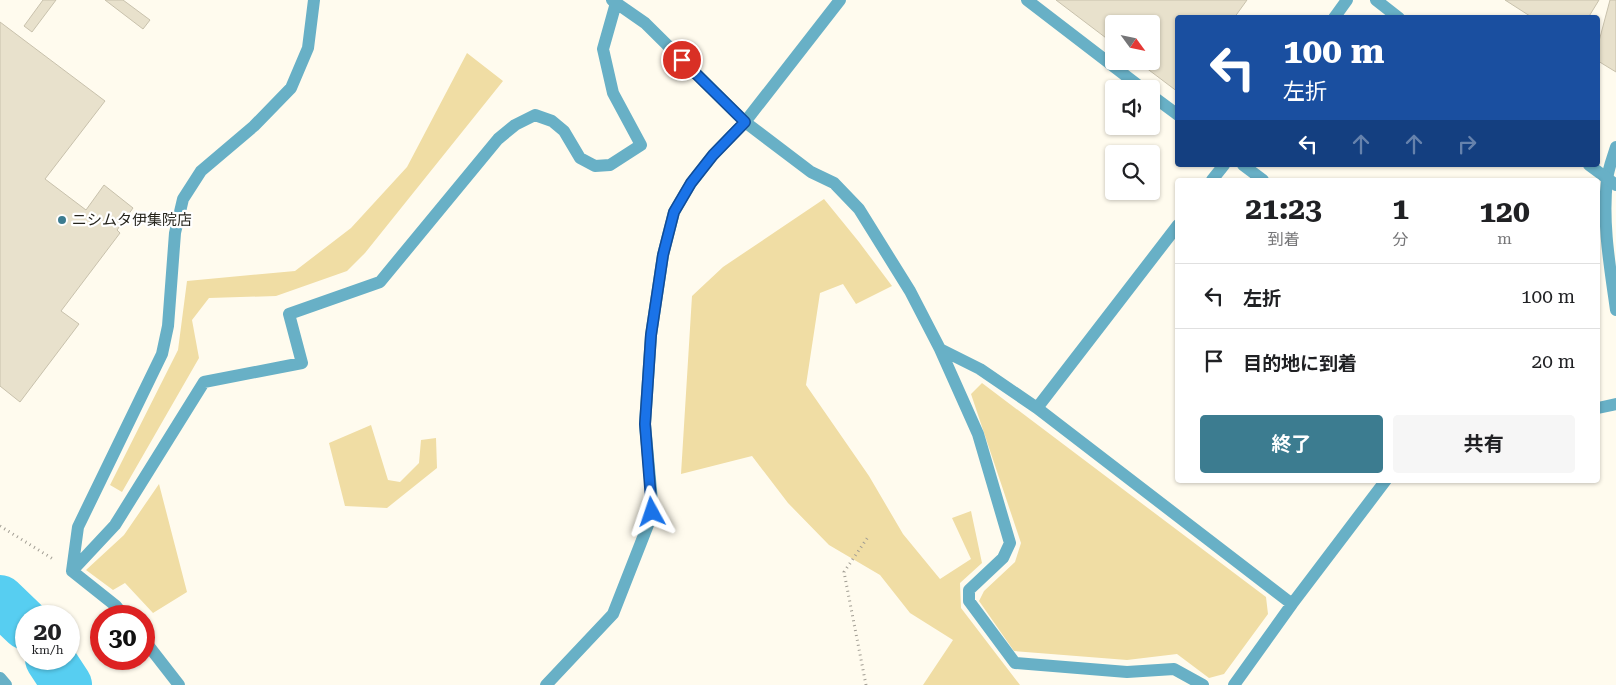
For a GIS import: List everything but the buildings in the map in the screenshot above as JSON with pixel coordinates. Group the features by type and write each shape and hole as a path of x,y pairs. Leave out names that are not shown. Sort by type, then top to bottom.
{"street":[{"path":"72,570 78,527 162,354 168,326 175,233 183,199 201,171 254,126 291,88 308,48 314,0"},
{"path":"546,685 613,614 652,512 645,424 651,335 663,255 674,212 691,183 713,155 745,122 840,0"},
{"path":"1027,0 1132,80"},
{"path":"1336,15 1347,0"},
{"path":"1376,0 1395,15"},
{"path":"72,570 116,525 204,382 302,363 290,314 380,282 498,139 515,125 535,115 552,121 564,131 580,158 595,166 610,165 641,145 613,93 603,48 614,1 645,23 745,122 811,172 834,183 859,209 910,292 940,349 978,434 1010,543 1003,558 970,590 969,601 1015,663 1126,672 1174,669 1198,684"},
{"path":"1160,102 1175,113"},
{"path":"1616,147 1606,212 1608,254 1616,310"},
{"path":"1214,178 1222,167"},
{"path":"1246,167 1260,178"},
{"path":"1592,167 1611,182"},
{"path":"1037,408 1175,229"},
{"path":"940,349 980,370 1037,408 1292,604"},
{"path":"1600,408 1616,404"},
{"path":"1234,685 1292,604 1384,483"},
{"path":"72,570 115,605"},
{"path":"155,654 179,685"},
{"path":"0,678 6,685"}],"path":[{"path":"0,526 72,570"},
{"path":"866,685 844,572 868,537"}],"shaded area":[{"path":"467,53 503,81 365,253 347,271 276,296 209,298 192,320 199,358 122,492 110,485 178,350 187,281 295,271 351,228 407,167"},
{"path":"824,199 892,286 856,304 843,284 820,293 806,385 869,476 903,534 940,579 971,559 952,518 971,511 982,563 960,583 961,608 1020,685 923,685 953,640 910,613 880,575 829,545 788,503 752,456 681,474 692,296 723,267"},
{"path":"982,383 1266,597 1268,614 1224,674 1209,678 1177,654 1127,660 1014,651 979,601 984,591 1015,562 1021,543 971,394"},
{"path":"371,425 388,480 400,482 419,463 421,440 436,438 437,468 387,508 345,506 329,443"},
{"path":"159,484 187,592 155,612 155,605 146,605 125,583 113,590 86,570 124,535"}],"waterway":[{"path":"0,600 15,614"},
{"path":"57,670 67,685"}],"place":[{"name":"ニシムタ伊集院店","path":"62,220"}],"route":[{"path":"652,512 645,424 651,335 663,255 674,212 691,183 713,155 745,122 682,60"}]}
